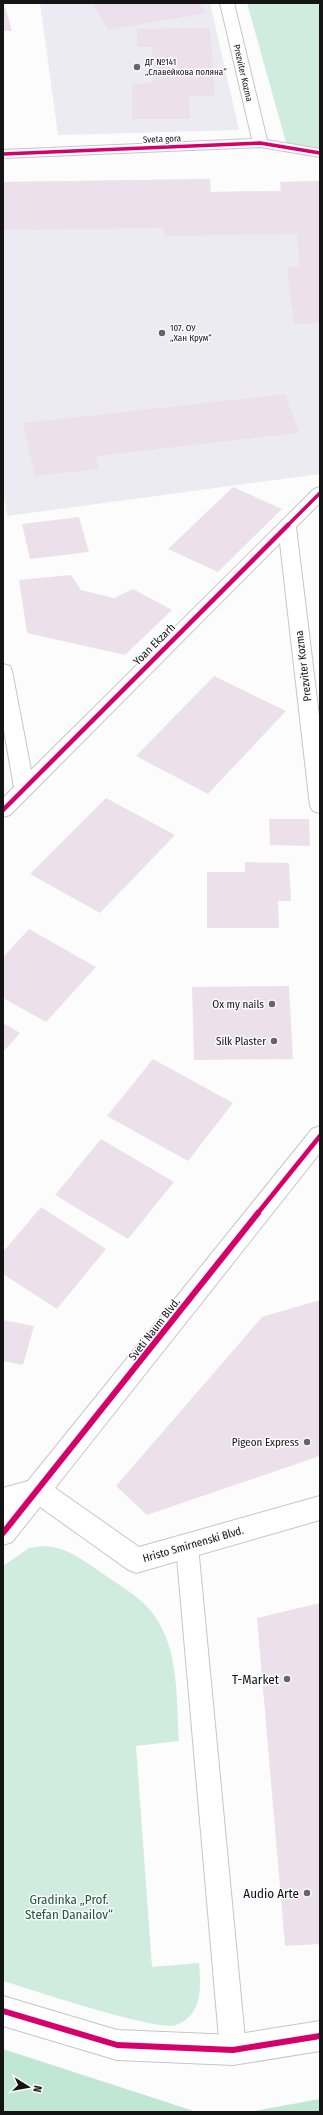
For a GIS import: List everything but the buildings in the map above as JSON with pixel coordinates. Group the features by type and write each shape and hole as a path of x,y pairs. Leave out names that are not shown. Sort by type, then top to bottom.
{"street":[{"name":"Prezviter Kozma","path":"227,3 260,143"},
{"name":"Sveta gora","path":"3,154 260,143 320,153"},
{"name":"Yoan Ekzarh","path":"3,810 320,492"},
{"name":"Prezviter Kozma","path":"287,526 320,806"},
{"path":"3,671 24,789"},
{"name":"Sveti Naum Blvd.","path":"3,1533 320,1136"},
{"path":"3,1500 38,1491"},
{"name":"Hristo Smirnenski Blvd.","path":"38,1491 136,1560 320,1508"},
{"path":"3,2011 117,2045 233,2050 320,2036"}],"lane":[{"path":"187,1546 233,2050"}],"shaded area":[{"name":"ДГ №141 „Славейкова поляна“","path":"40,3 210,3 239,130 58,135"},
{"name":"107. ОУ „Хан Крум“","path":"210,179 211,192 281,191 280,182 320,181 320,474 7,516 3,489 3,182"}],"green space":[{"path":"247,3 320,3 320,150 287,146"},
{"name":"Gradinka „Prof. Stefan Danailov“","path":"43,1546 60,1549 74,1555 88,1563 139,1600 150,1610 160,1624 172,1655 175,1672 179,1741 136,1746 152,1967 199,1963 200,1990 196,2007 185,2020 176,2025 145,2022 120,2016 3,1981 3,1566 29,1548"},
{"path":"3,2049 197,2112 3,2112"},
{"path":"320,2099 320,2112 249,2112"}],"cycle path":[{"path":"3,154 260,143 320,153"},
{"path":"3,810 320,493"},
{"path":"3,1533 320,1136"},
{"path":"3,2011 117,2045 233,2050 320,2036"}],"place":[{"name":"ДГ №141 „Славейкова поляна“","path":"137,67"},
{"name":"107. ОУ „Хан Крум“","path":"162,333"},
{"name":"Ox my nails","path":"272,1004"},
{"name":"Silk Plaster","path":"274,1041"},
{"name":"Pigeon Express","path":"307,1442"},
{"name":"T-Market","path":"287,1679"},
{"name":"Audio Arte","path":"307,1893"}]}
